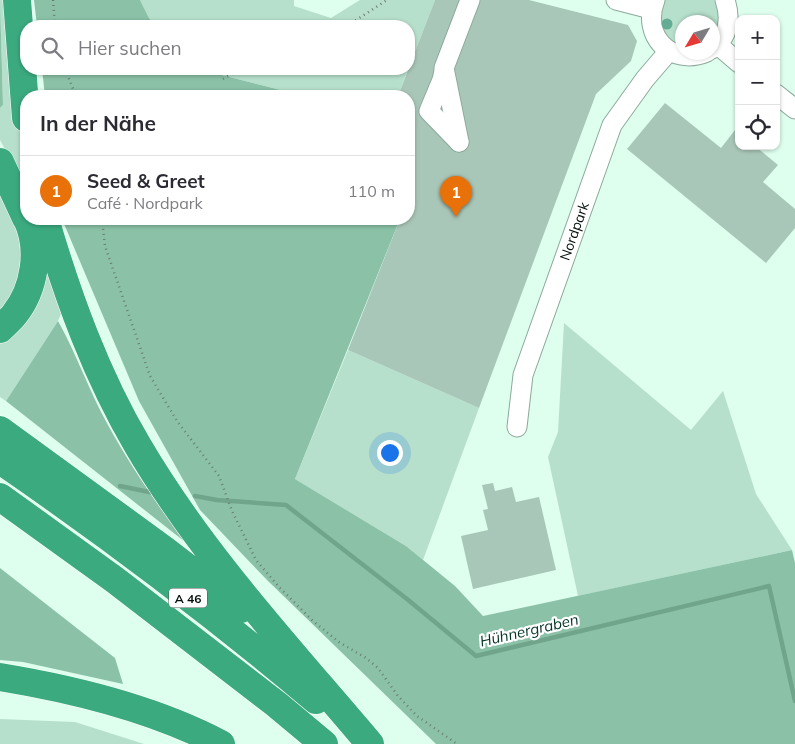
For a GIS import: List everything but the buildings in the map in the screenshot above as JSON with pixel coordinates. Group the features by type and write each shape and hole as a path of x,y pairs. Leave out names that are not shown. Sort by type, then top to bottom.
{"highway":[{"path":"17,0 20,39"},
{"path":"23,75 24,90"},
{"path":"0,162 20,205"},
{"path":"0,329 14,315 28,293 35,266 32,230 30,225"},
{"path":"47,225 60,270 83,333 110,392 138,446 188,523 215,560 370,744"},
{"path":"0,430 166,551 287,646"},
{"name":"A 46","path":"0,460 131,554 231,631 370,744"},
{"name":"A 46","path":"0,497 115,580 276,704 324,744"},
{"path":"0,677 85,694 135,709 221,744"}],"street":[{"path":"443,74 459,142 429,111 470,0"},
{"path":"616,0 653,4 650,21 653,33 660,43 675,53"},
{"path":"720,40 725,35 728,23 728,11 725,0"},
{"name":"Nordpark","path":"517,427 523,375 612,125 644,79 669,51"},
{"path":"720,53 735,61"},
{"path":"780,97 795,110"}],"path":[{"path":"53,0 55,20"},
{"path":"357,20 387,0"},
{"path":"67,75 74,90"},
{"path":"223,79 230,75"},
{"path":"103,225 105,246 150,376 176,421 218,476 232,511 256,560 313,621 339,642 366,658 378,668 398,696 417,716 457,744"}],"green space":[{"path":"0,0 11,0 12,66 20,128 20,177 0,140 0,108 3,105"},
{"path":"0,0 3,105 0,108"},
{"path":"34,0 140,0 151,20 36,20"},
{"path":"140,0 294,0 294,6 331,18 360,0 435,0 415,52 415,20 151,20"},
{"path":"665,0 714,0 719,15 675,15 675,42 670,39 662,27 660,14"},
{"path":"43,75 222,75 280,90 44,90"},
{"path":"222,75 406,75 400,90 280,90"},
{"path":"0,188 25,245 25,275 10,301 0,310"},
{"path":"65,225 398,225 295,479 406,546 455,586 483,616 792,550 795,563 795,744 436,744 268,581 200,510 139,401"},
{"path":"45,261 63,309 58,321 6,401 0,397 0,337"},
{"path":"58,321 101,412 117,441 146,487 189,545 6,401"},
{"path":"564,323 691,430 723,391 756,494 792,550 578,596 548,457 558,432"},
{"path":"348,350 479,408 423,560 406,546 295,479"},
{"path":"0,568 115,658 123,684 23,662 0,660"},
{"path":"0,719 75,722 144,744 0,744"}],"waterway":[{"name":"Hühnergraben","path":"120,486 154,493"},
{"name":"Hühnergraben","path":"195,496 217,500 286,505 407,599 476,656 769,586 795,701"}],"place":[{"name":"Seed & Greet","path":"456,217"}]}
